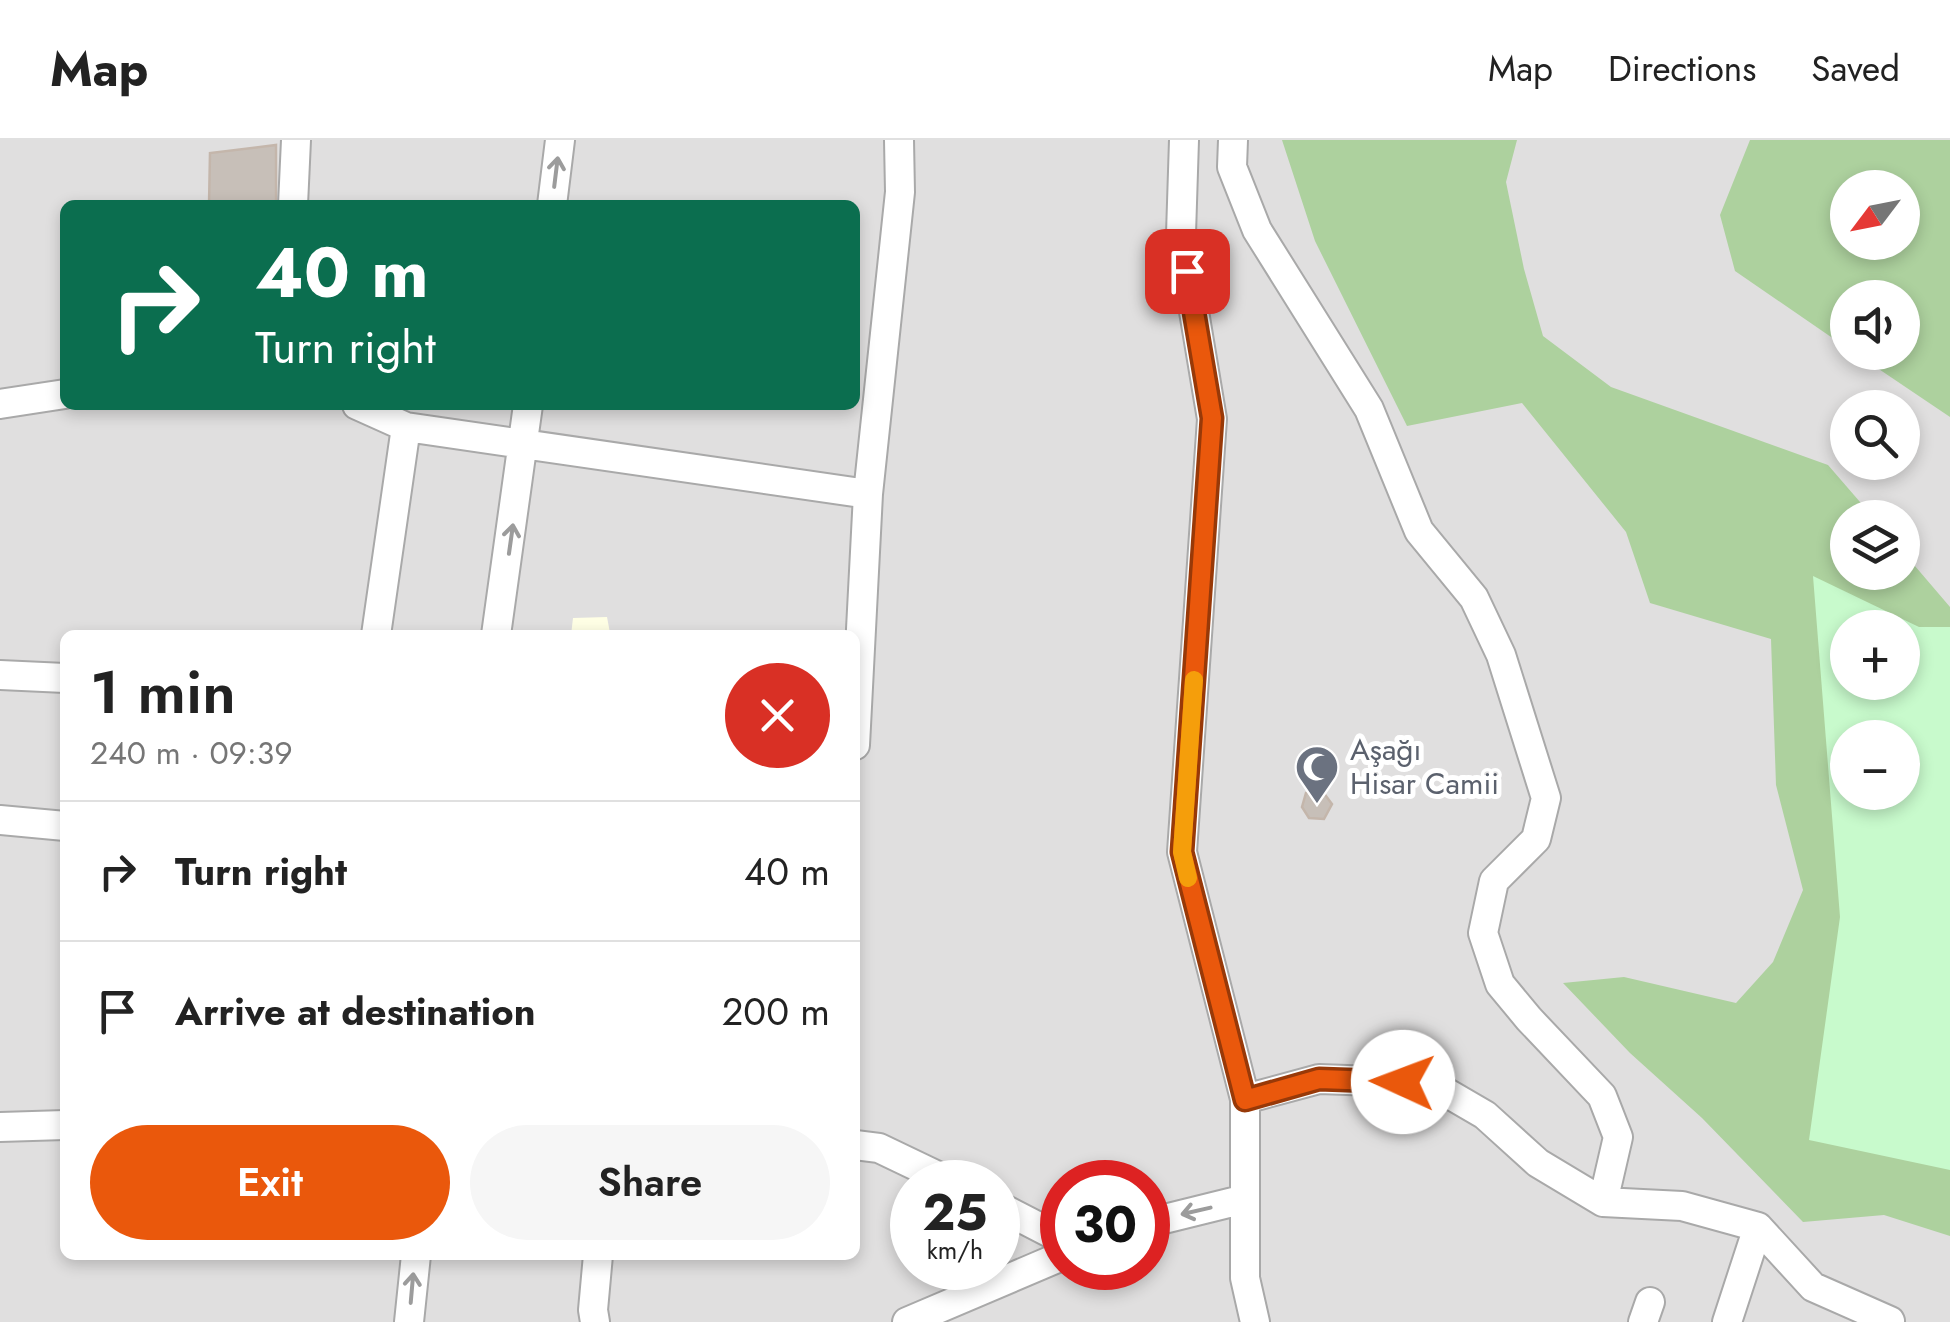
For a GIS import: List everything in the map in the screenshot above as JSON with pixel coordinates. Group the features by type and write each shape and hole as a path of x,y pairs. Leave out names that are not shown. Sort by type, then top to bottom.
{"street":[{"path":"293,200 296,140"},
{"path":"553,200 560,140"},
{"path":"860,648 868,494 900,192 899,140"},
{"path":"1184,140 1181,234 1212,418 1182,852 1245,1100 1245,1278 1255,1322"},
{"path":"1233,140 1232,167 1257,230 1369,410 1419,531 1474,598 1502,654 1546,798 1536,839 1494,881 1483,933 1500,984 1602,1096 1618,1137 1603,1202"},
{"path":"0,404 60,395"},
{"path":"369,410 406,426 868,494"},
{"path":"497,630 527,410"},
{"path":"377,630 406,426"},
{"path":"0,674 60,678"},
{"path":"0,820 60,826"},
{"path":"1245,1100 1319,1079 1430,1084 1485,1115 1538,1164 1603,1202 1682,1206 1758,1227 1813,1287 1888,1322"},
{"path":"0,1127 60,1125"},
{"path":"860,1146 879,1148 904,1160"},
{"path":"1170,1218 1245,1200"},
{"path":"1727,1322 1758,1227"},
{"path":"410,1322 416,1260"},
{"path":"594,1322 598,1260"},
{"path":"907,1322 1040,1265"}],"shaded area":[{"path":"0,140 1950,140 1950,1322 0,1322"},
{"path":"607,617 609,630 572,630 573,618"}],"green space":[{"path":"1282,140 1517,140 1506,182 1543,336 1611,387 1828,465 1830,480 1841,480 1858,500 1830,500 1830,590 1920,590 1920,572 1950,607 1950,1236 1884,1215 1803,1222 1563,983 1624,977 1736,1003 1773,962 1803,890 1776,785 1771,639 1650,603 1626,532 1522,403 1407,426 1315,241"},
{"path":"1750,140 1950,140 1950,417 1920,397 1920,390 1910,390 1880,370 1920,370 1920,280 1830,280 1830,336 1735,271 1720,215"},
{"path":"1813,576 1830,584 1830,590 1842,590 1884,610 1830,610 1830,700 1920,700 1920,627 1950,627 1950,1170 1809,1140 1840,917 1832,810 1920,810 1920,720 1830,720 1830,791"}],"building":[{"path":"276,145 276,200 209,200 210,153"},
{"name":"Aşağı Hisar Camii","path":"1323,792 1332,804 1324,819 1309,818 1302,807 1306,793"}],"slow traffic":[{"path":"1188,878 1182,852 1194,680"}],"place":[{"name":"Aşağı Hisar Camii","path":"1317,805"}],"route":[{"path":"1187,271 1212,418 1182,852 1245,1100 1319,1079 1403,1082"}]}
